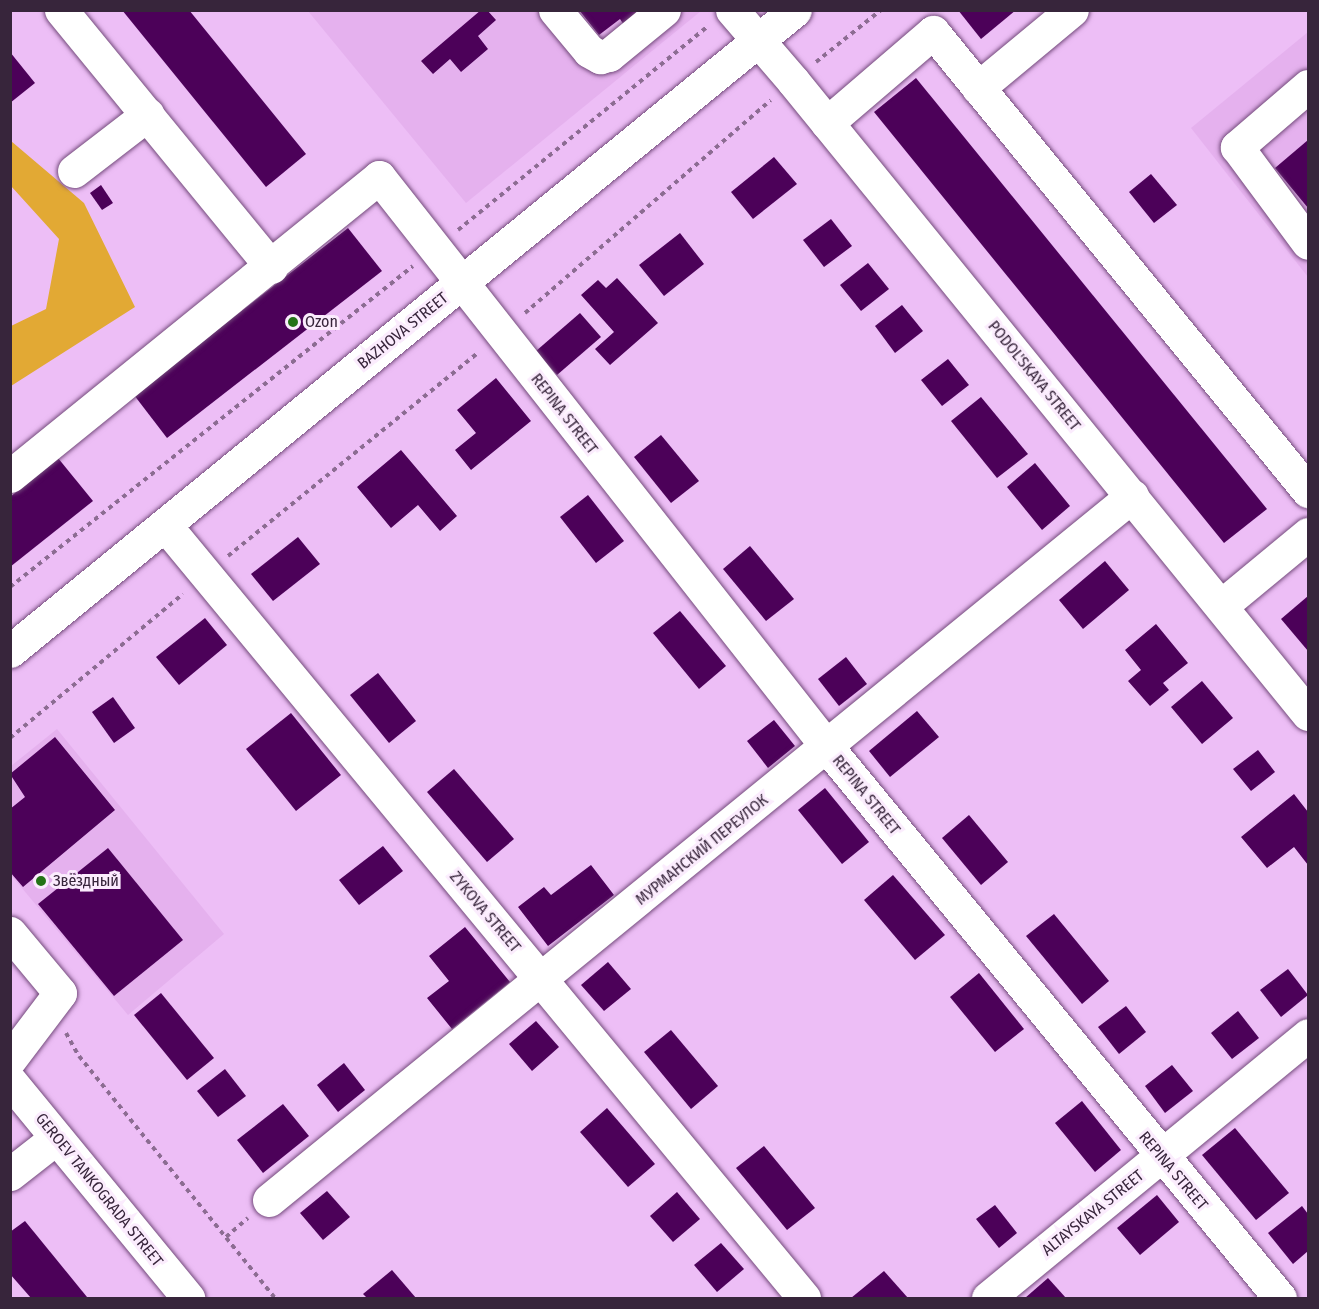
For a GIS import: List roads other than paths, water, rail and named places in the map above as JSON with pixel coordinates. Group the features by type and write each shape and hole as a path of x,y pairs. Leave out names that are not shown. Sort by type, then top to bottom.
{"street":[{"path":"10,476 271,267 61,10"},
{"path":"555,10 589,51 600,57 609,55 664,10"},
{"name":"BAZHOVA STREET","path":"10,651 795,10"},
{"path":"978,88 1072,10"},
{"name":"PODOL'SKAYA STREET","path":"725,14 758,41 793,81 1308,714"},
{"path":"827,123 933,33 1308,491"},
{"path":"1308,86 1236,147 1308,243"},
{"path":"74,171 148,114"},
{"name":"REPINA STREET","path":"271,267 378,177 828,748 1161,1157 1280,1299"},
{"name":"МУРМАНСКИЙ ПЕРЕУЛОК","path":"269,1200 828,748 1131,496"},
{"name":"ZYKOVA STREET","path":"165,525 804,1299"},
{"path":"1221,606 1308,534"},
{"path":"10,933 60,993 10,1059"},
{"name":"ALTAYSKAYA STREET","path":"988,1299 1308,1035"},
{"name":"GEROEV TANKOGRADA STREET","path":"10,1081 188,1299"},
{"path":"10,1174 56,1138"}],"place":[{"name":"Ozon","path":"293,322"},
{"name":"Звёздный","path":"41,881"}]}
